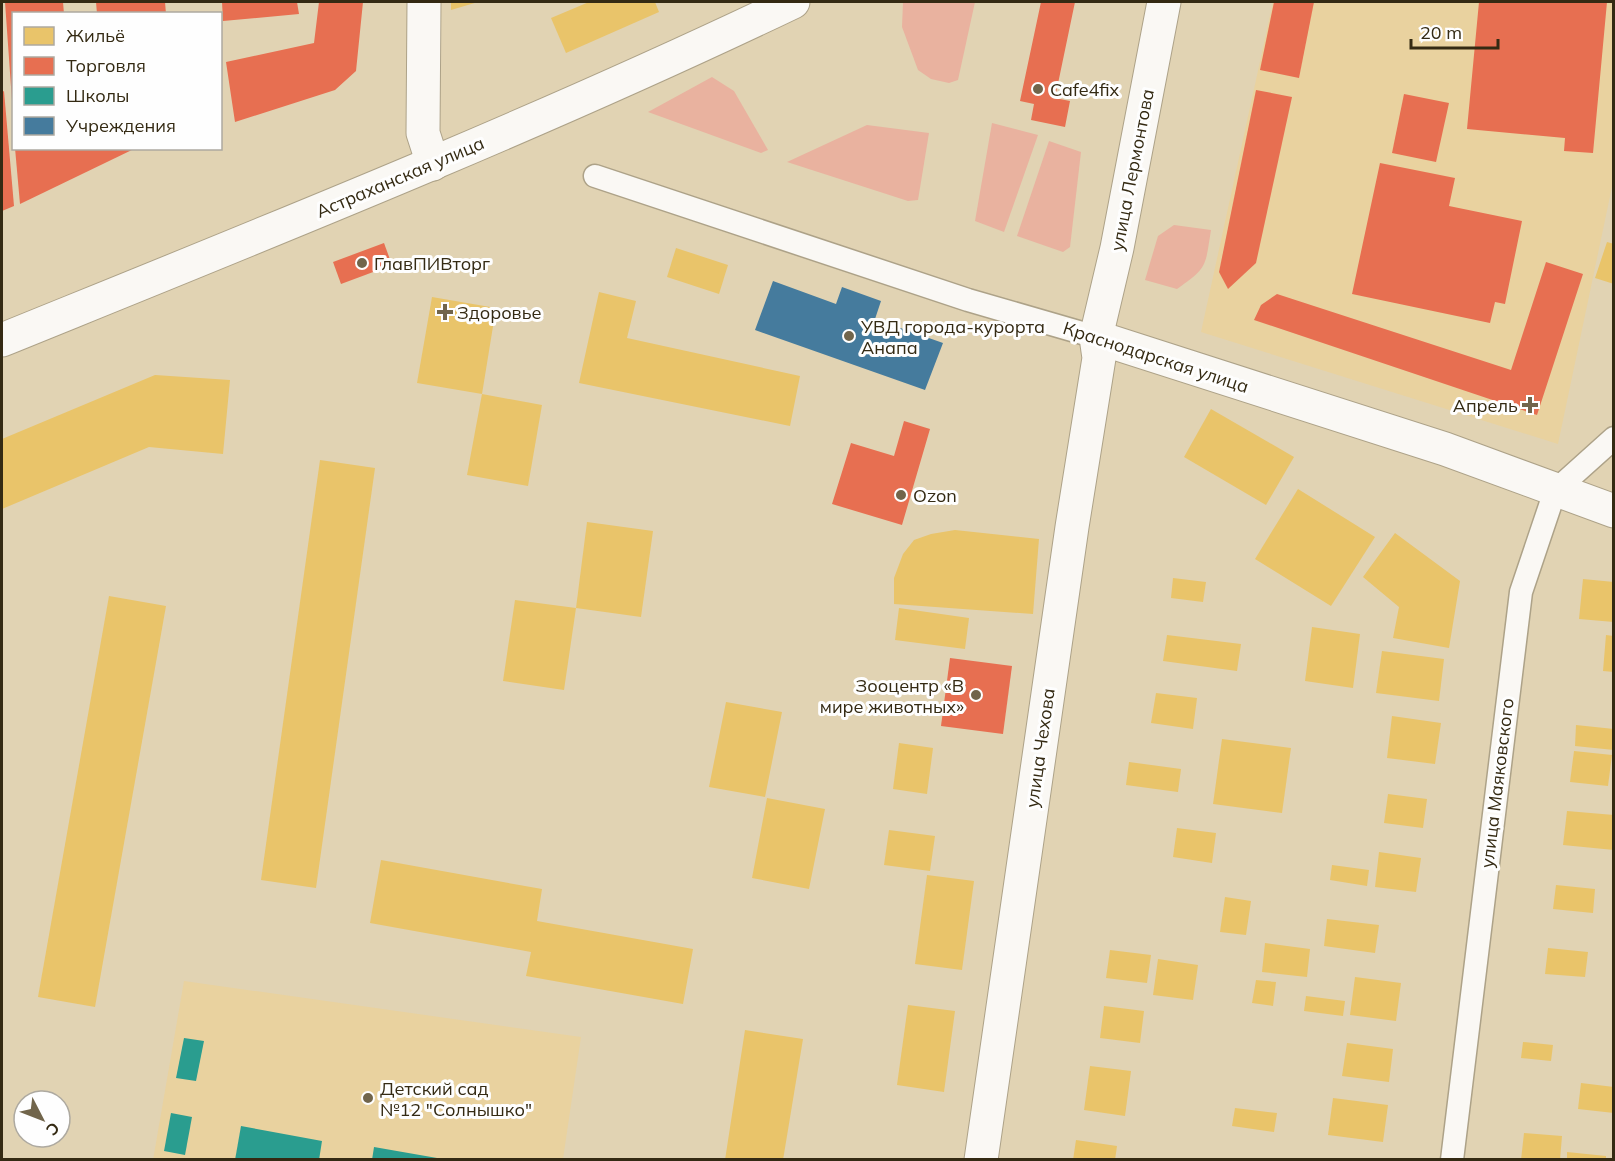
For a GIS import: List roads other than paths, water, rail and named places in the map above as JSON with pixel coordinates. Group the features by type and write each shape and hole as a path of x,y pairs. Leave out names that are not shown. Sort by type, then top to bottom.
{"street":[{"path":"424,2 423,133 434,164"},
{"name":"Астраханская улица","path":"2,340 434,164 706,44 793,2"},
{"name":"улица Лермонтова","path":"1096,337 1117,248 1164,2"},
{"name":"Краснодарская улица","path":"595,176 968,300 1096,337 1445,449 1614,511"},
{"name":"улица Чехова","path":"981,1160 1070,538 1099,358 1096,337"},
{"name":"улица Маяковского","path":"1452,1160 1521,592 1555,491 1614,438"}],"place":[{"name":"Cafe4fix","path":"1038,89"},
{"name":"ГлавПИВторг","path":"362,263"},
{"name":"Здоровье","path":"445,312"},
{"name":"УВД города-курорта Анапа","path":"849,336"},
{"name":"Апрель","path":"1530,405"},
{"name":"Ozon","path":"901,495"},
{"name":"Зооцентр «В мире животных»","path":"976,695"},
{"name":"Детский сад №12 \"Солнышко\"","path":"368,1098"}]}
